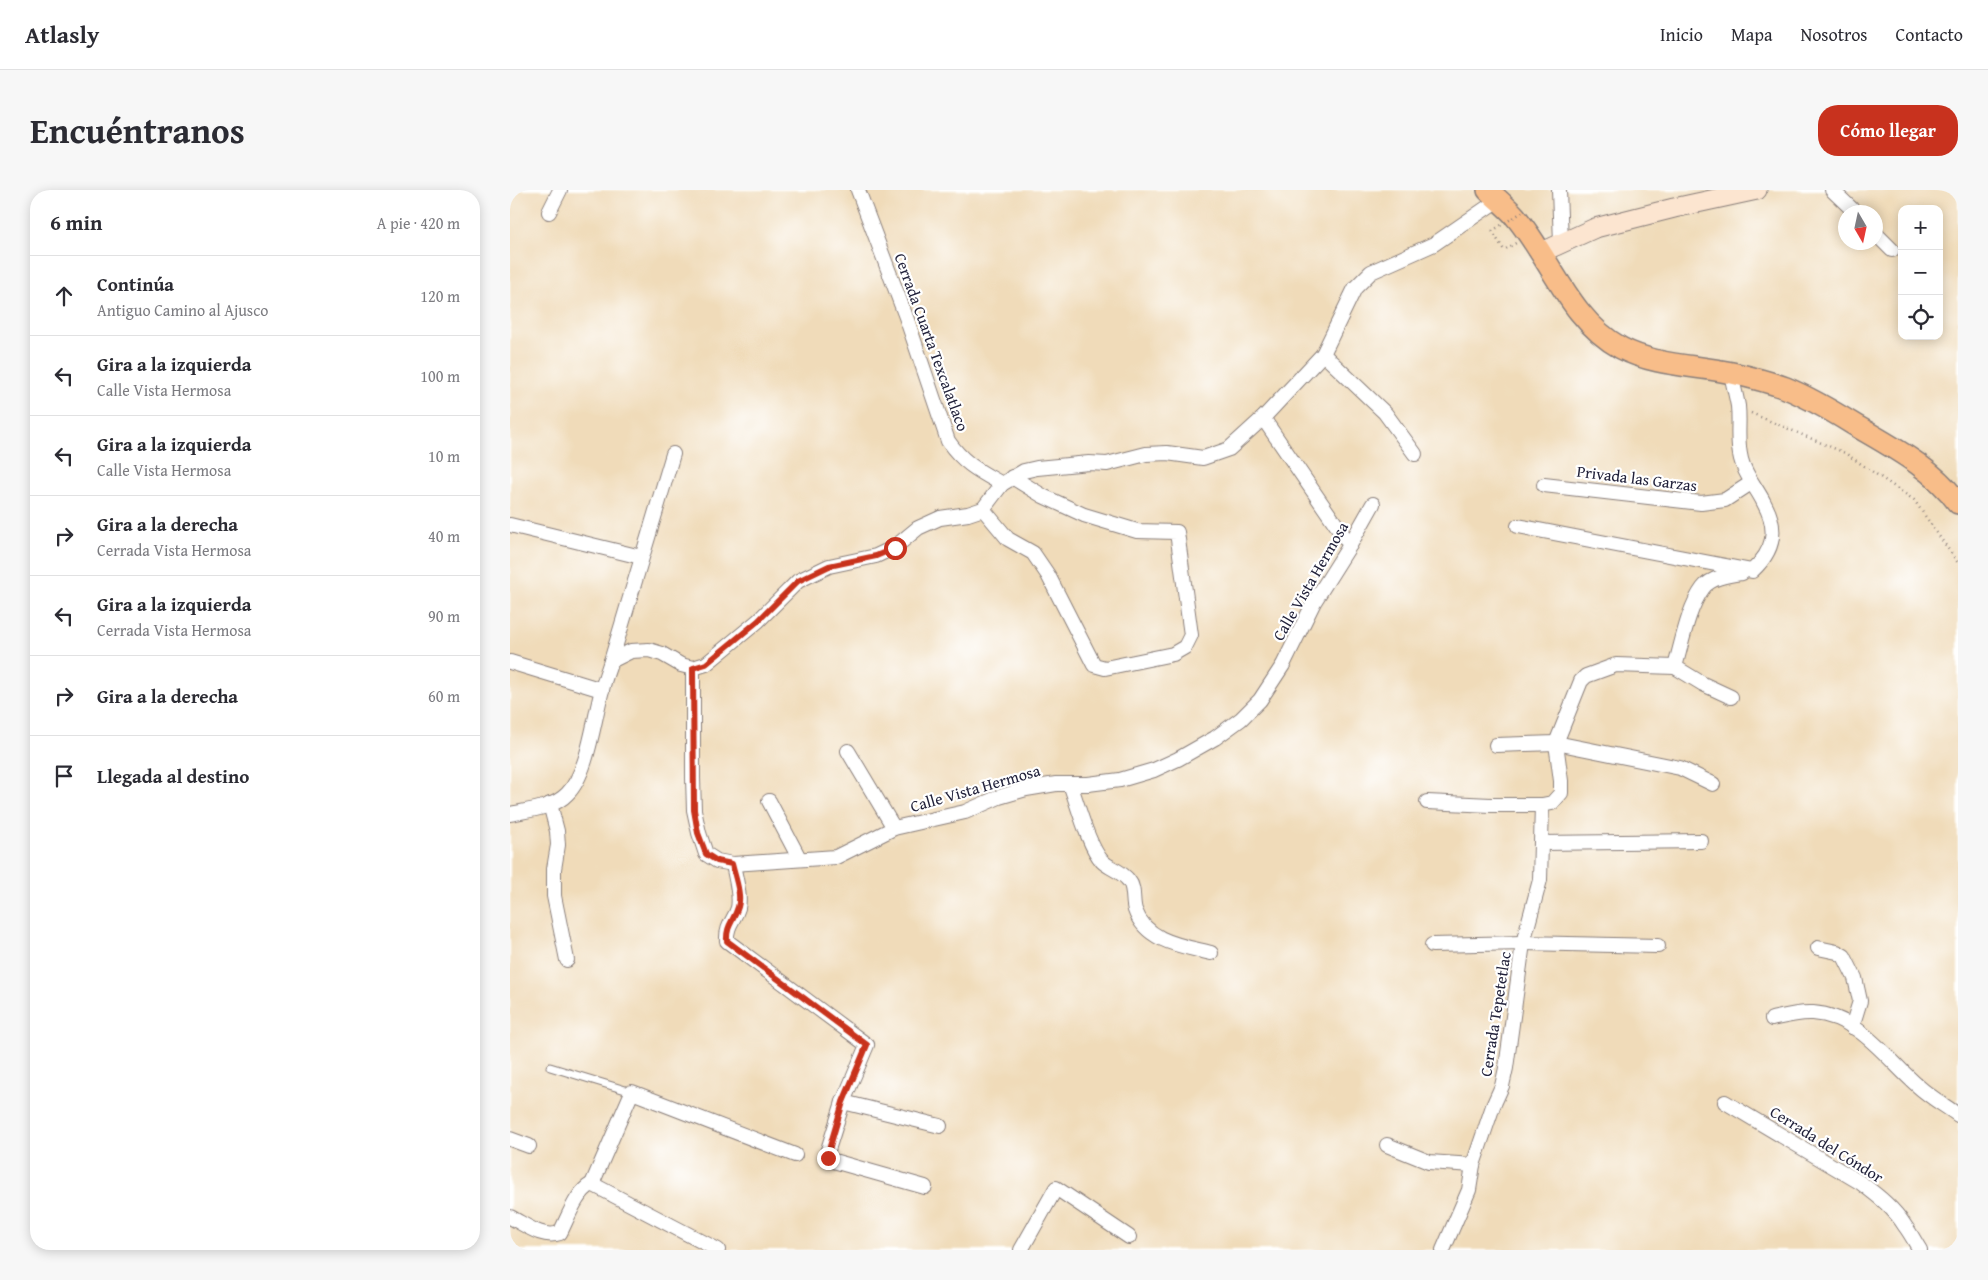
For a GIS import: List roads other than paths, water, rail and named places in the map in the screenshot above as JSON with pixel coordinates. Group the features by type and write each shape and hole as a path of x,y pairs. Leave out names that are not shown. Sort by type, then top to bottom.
{"main road":[{"path":"1540,253 1595,228 1757,190"},
{"path":"1493,195 1515,216 1564,290 1590,323 1622,348 1662,362 1731,373 1786,388 1848,421 1930,473 1949,491 1958,503"}],"street":[{"path":"549,212 560,190"},
{"name":"Cerrada Cuarta Texcalatlaco","path":"858,190 906,317 948,441 957,455 969,466 1084,515 1137,531 1176,532 1191,635 1185,647 1173,654 1105,668 1094,665 1048,575 1033,553 1008,539 983,509"},
{"path":"1559,190 1561,243"},
{"path":"1832,190 1848,205"},
{"path":"611,661 631,651 649,650 662,654 681,665 693,668 706,664 758,621 798,581 829,566 876,556 895,548 918,528 940,518 968,514 983,509 1007,481 1024,471 1089,463 1107,464 1146,454 1167,453 1203,458 1229,450 1263,418 1323,354 1354,288 1371,272 1434,244 1493,195"},
{"path":"1883,241 1892,250"},
{"path":"1323,354 1385,413 1415,454"},
{"path":"1675,667 1688,619 1703,587 1723,576 1752,571 1764,560 1771,547 1773,533 1770,519 1764,503 1751,483 1742,462 1737,441 1738,408 1731,373"},
{"path":"1263,418 1350,545"},
{"path":"510,814 550,804 567,795 579,777 596,721 602,690 673,454"},
{"name":"Privada las Garzas","path":"1544,485 1701,503 1725,500 1751,483"},
{"name":"Calle Vista Hermosa","path":"693,668 694,810 698,833 706,854 717,861 732,864 836,857 894,828 965,812 999,797 1026,789 1056,784 1088,784 1120,780 1154,770 1215,738 1241,719 1260,700 1283,665 1314,602 1373,504"},
{"path":"510,525 641,557"},
{"path":"1518,526 1752,571"},
{"path":"510,662 602,690"},
{"path":"1427,802 1542,805 1552,803 1560,793 1561,782 1556,743 1581,681 1586,676 1616,665 1675,667 1703,684 1732,698"},
{"path":"1496,745 1556,743 1680,768 1713,784"},
{"path":"848,751 894,828"},
{"path":"1070,784 1096,853 1104,863 1121,872 1131,883 1135,910 1145,928 1162,940 1211,953"},
{"path":"769,801 799,858"},
{"path":"550,804 557,831 558,845 554,869 554,896 567,960"},
{"name":"Cerrada Tepetetlac","path":"1444,1250 1468,1190 1473,1165 1493,1106 1502,1086 1515,1010 1523,943 1540,880 1542,805"},
{"path":"1541,843 1701,841"},
{"path":"732,864 739,897 738,906 729,924 727,941 867,1045 843,1102 828,1153 830,1160 925,1187"},
{"path":"1432,945 1523,943 1658,946"},
{"path":"1818,948 1837,952 1844,956 1855,978 1860,1001 1852,1027"},
{"path":"1772,1019 1812,1012 1825,1014 1852,1027 1871,1039 1917,1085 1958,1115"},
{"path":"510,1217 541,1234 551,1236 560,1233 578,1198 585,1188 592,1184 632,1092 795,1154"},
{"path":"843,1102 940,1126"},
{"name":"Cerrada del Cóndor","path":"1725,1102 1861,1183 1885,1202 1905,1225 1920,1250"},
{"path":"510,1139 529,1146"},
{"path":"1387,1145 1429,1162 1473,1165"},
{"path":"592,1184 718,1250"},
{"path":"1021,1250 1056,1188 1129,1237"}],"lane":[{"path":"550,1067 632,1092"}]}
